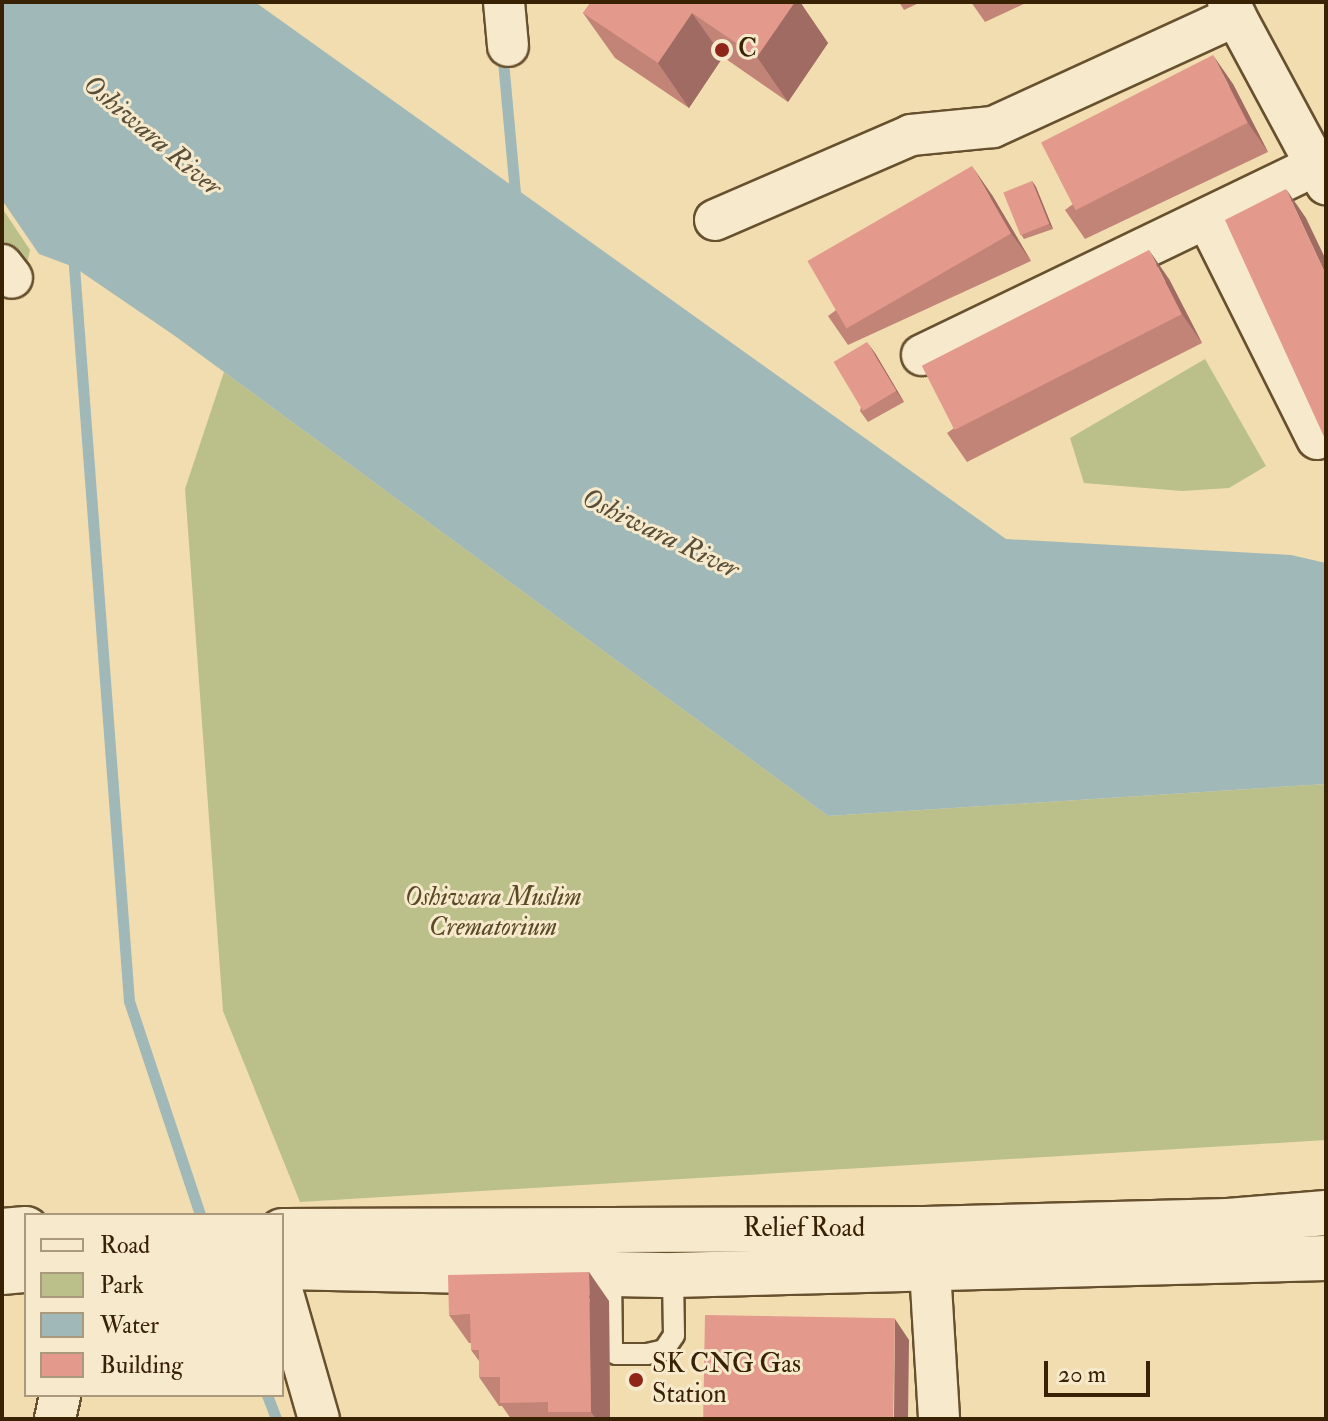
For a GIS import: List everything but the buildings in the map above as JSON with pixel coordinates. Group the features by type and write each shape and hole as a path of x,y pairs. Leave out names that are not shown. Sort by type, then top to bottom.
{"street":[{"path":"504,2 508,46"},
{"path":"715,220 911,135 993,127 1232,9 1321,174 1207,219 922,355"},
{"path":"1207,219 1317,439"},
{"name":"Relief Road","path":"284,1231 734,1229 1228,1221 1326,1213"},
{"path":"2,1231 24,1229"},
{"path":"734,1229 736,1274"},
{"name":"Relief Road","path":"284,1267 673,1275 1326,1258"},
{"path":"2,1272 24,1270"},
{"path":"930,1270 939,1419"},
{"path":"284,1297 319,1419"},
{"path":"55,1419 60,1397"}],"lane":[{"path":"611,1275 612,1346 616,1354 647,1354 664,1350 674,1335 673,1275"}],"green space":[{"path":"2,208 30,250 26,268 2,268"},
{"path":"1205,359 1266,466 1229,488 1182,491 1084,483 1070,438"},
{"name":"Oshiwara Muslim Crematorium","path":"224,372 828,816 1326,784 1326,1140 300,1202 223,1011 185,489"}],"water":[{"name":"Oshiwara River","path":"2,2 255,2 1006,539 1291,555 1326,563 1326,784 828,816 175,336 74,267 39,254 2,200"}],"waterway":[{"path":"502,50 516,204"},
{"path":"73,253 129,1001 199,1213"},
{"path":"268,1397 276,1419"}],"place":[{"name":"C","path":"722,50"},
{"name":"SK CNG Gas Station","path":"636,1380"}]}
